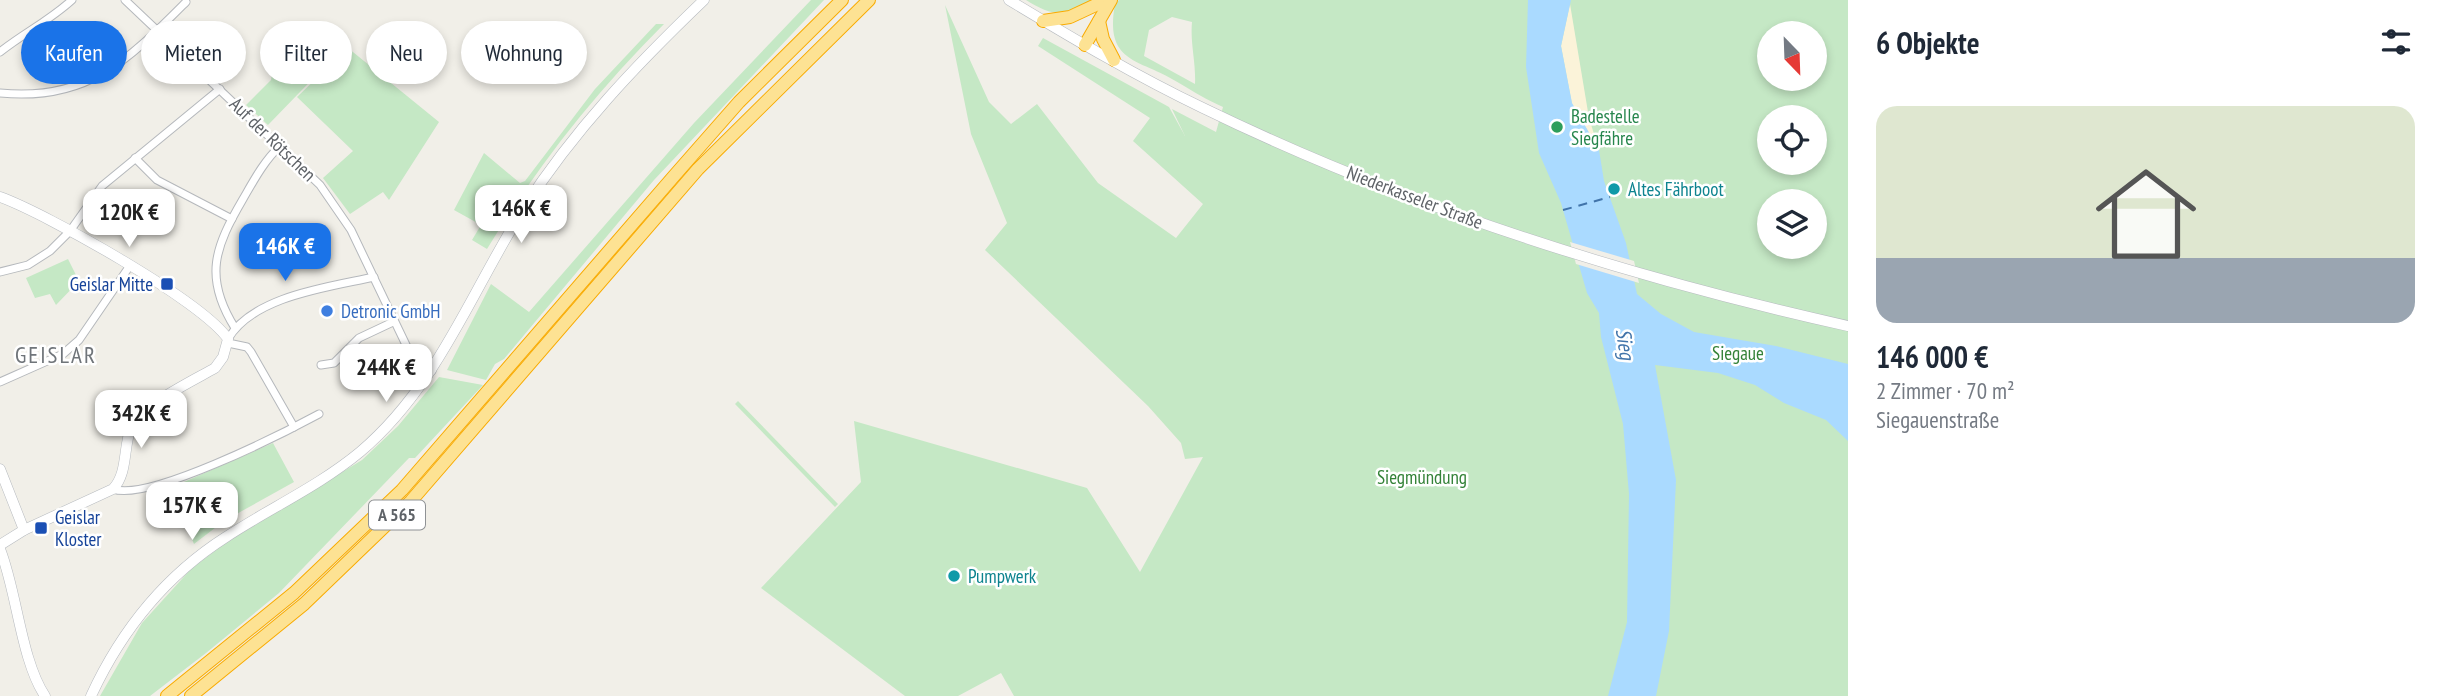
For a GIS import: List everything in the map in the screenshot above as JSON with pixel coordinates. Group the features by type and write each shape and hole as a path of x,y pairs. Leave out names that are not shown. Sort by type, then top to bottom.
{"highway":[{"name":"A 565","path":"167,696 293,593 402,490 657,195 740,103 842,0"},
{"name":"A 565","path":"191,696 304,604 411,501 698,169 869,0"},
{"path":"1043,20 1070,18 1104,1"},
{"path":"1082,43 1099,21 1104,1"},
{"path":"1082,43 1104,1"},
{"path":"1099,21 1103,39 1114,60"}],"main road":[{"path":"91,696 103,670 134,621 163,588 225,537 324,478 359,452 389,424 432,371 523,209 551,167 638,64 704,0"},
{"name":"Niederkasseler Straße","path":"1009,0 1082,43 1212,112 1338,168 1510,233 1680,285 1848,327"},
{"path":"0,197 69,231 130,267 200,312 228,341 215,368 139,414 128,435 120,481 113,489 24,530 0,547 12,578 32,668 46,696"},
{"path":"0,469 24,530"}],"street":[{"path":"0,52 31,28 48,22 72,0"},
{"name":"Auf der Rötschen","path":"125,0 147,21"},
{"path":"167,21 186,2"},
{"path":"0,93 47,94 79,86 112,71 141,45"},
{"name":"Auf der Rötschen","path":"213,84 320,186 338,209 374,277 393,322 407,346 432,371"},
{"path":"0,272 40,258 69,231 102,186 220,89"},
{"path":"235,328 221,300 215,266 217,250 264,164 280,146"},
{"path":"135,158 157,180 232,219"},
{"path":"0,382 63,354 71,347 130,267"},
{"path":"294,427 251,352 247,347 228,341 235,328 287,297 374,277"},
{"path":"321,365 334,363 359,338 393,322"},
{"path":"113,489 129,493 198,473 219,460 319,414"}],"green space":[{"path":"811,0 824,0 654,180 504,359 495,364 486,380 447,370 491,284 529,312 694,123"},
{"path":"1026,0 1093,0 1076,10 1060,13"},
{"path":"1119,0 1848,0 1848,696 1014,696 1001,673 958,696 905,696 761,588 861,482 854,421 1087,488 1140,572 1203,457 1185,459 1181,443 1148,406 985,250 1007,223 971,134 945,5 989,102 1011,124 1037,104 1098,183 1176,238 1203,204 1133,141 1150,118 1038,46 1043,38 1169,107 1185,136 1172,109 1216,132 1223,107 1128,57 1115,39 1115,4","holes":["1172,17 1192,22 1195,84 1144,56 1149,30"]},
{"path":"656,24 664,24 568,131 487,249 472,240 481,225 454,210 484,153 520,183 525,181 595,89"},
{"path":"352,51 366,63 366,84 392,84 439,122 389,200 383,192 350,214 323,178 353,151 297,97 311,84 352,84"},
{"path":"267,84 308,84 268,125 246,105"},
{"path":"68,259 79,281 56,305 50,294 35,298 26,278"},
{"path":"439,377 483,385 415,458 409,458 279,593 150,696 100,696 142,623 191,569 224,544 362,460 398,426"},
{"path":"738,401 838,504 835,507 735,404"},
{"path":"273,443 294,482 224,521 194,544 170,488"}],"sand":[{"path":"1570,4 1589,118 1599,150 1572,104 1561,46"}],"water":[{"name":"Sieg","path":"1528,0 1571,0 1561,46 1572,103 1599,150 1604,181 1626,243 1637,294 1661,314 1694,332 1776,346 1848,364 1848,441 1826,420 1784,403 1755,385 1718,373 1655,365 1676,480 1669,631 1656,696 1608,696 1627,622 1629,494 1623,424 1601,337 1599,313 1587,293 1561,203 1539,153 1526,67"}],"pier":[{"path":"1570,242 1634,261 1639,283 1576,264"}],"ferry route":[{"path":"1563,210 1610,197"}],"place":[{"name":"Badestelle Siegfähre","path":"1557,127"},
{"name":"Altes Fährboot","path":"1614,189"},
{"name":"Geislar Mitte","path":"167,284"},
{"name":"Detronic GmbH","path":"327,311"},
{"name":"Geislar Kloster","path":"41,528"},
{"name":"Pumpwerk","path":"954,576"}],"district":[{"name":"GEISLAR","path":"56,355"}],"park label":[{"name":"Siegaue","path":"1738,353"},
{"name":"Siegmündung","path":"1422,477"}]}
